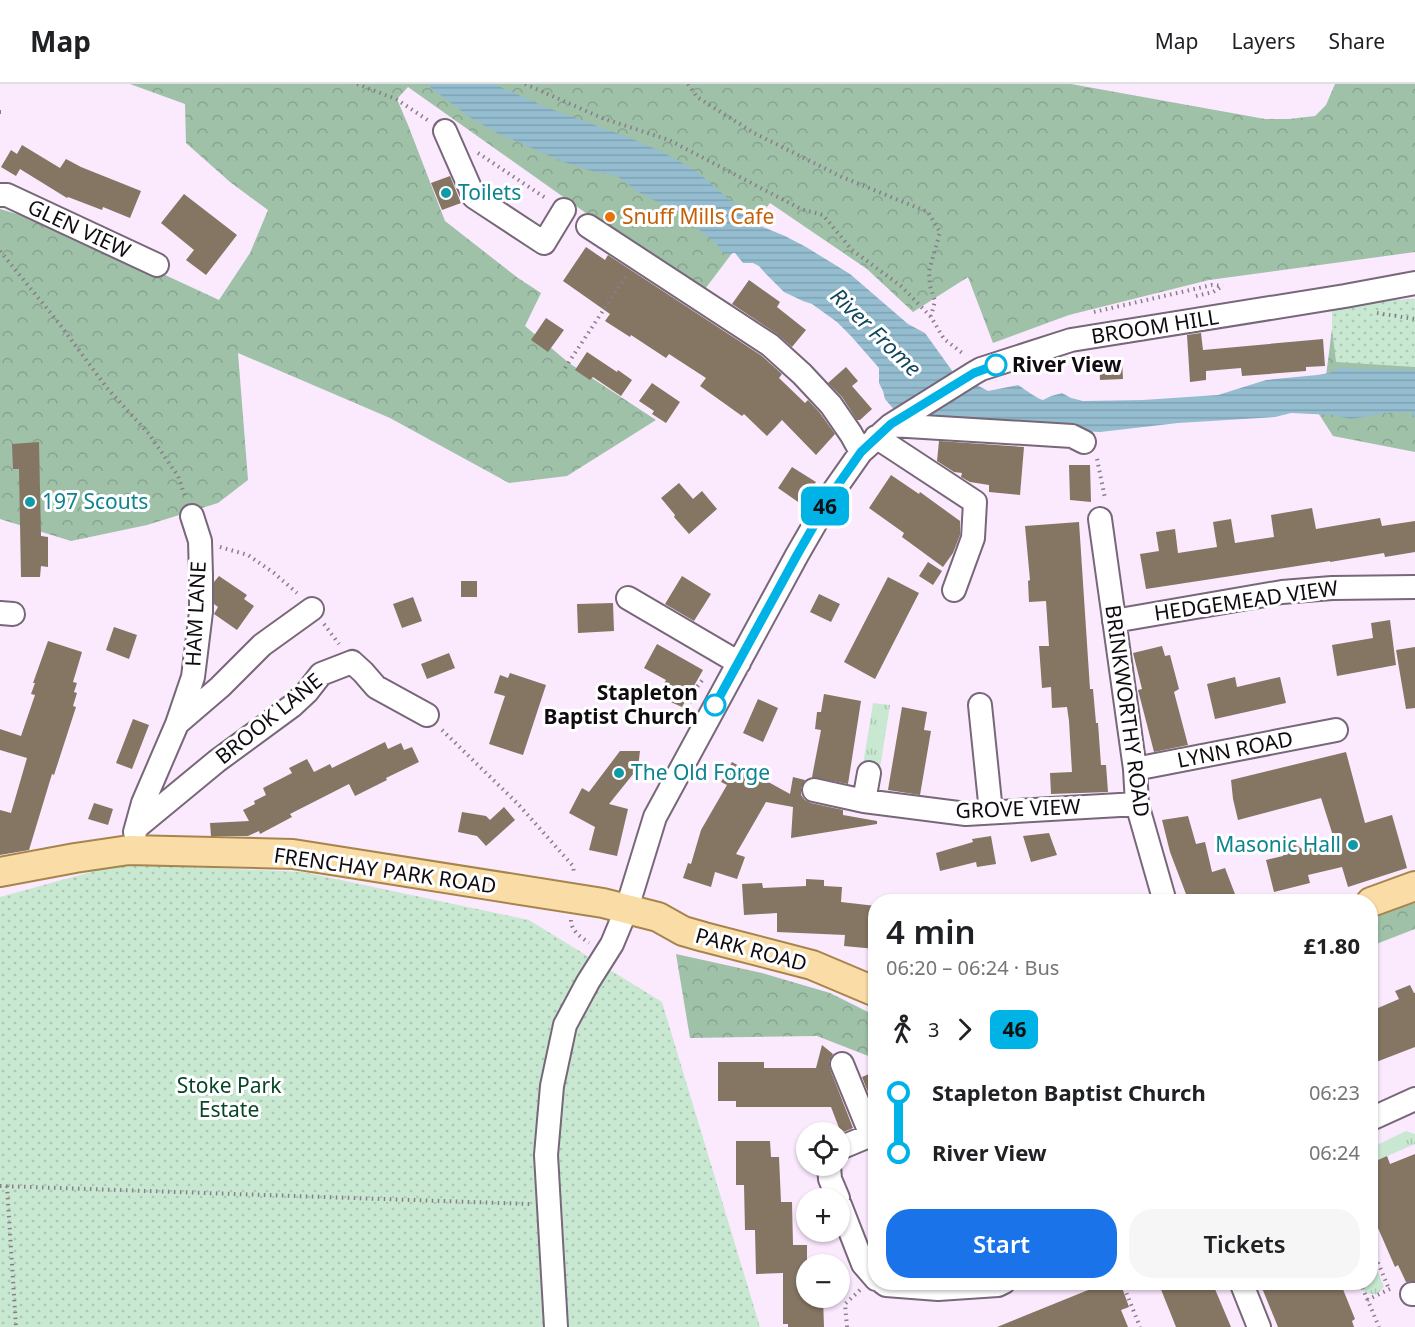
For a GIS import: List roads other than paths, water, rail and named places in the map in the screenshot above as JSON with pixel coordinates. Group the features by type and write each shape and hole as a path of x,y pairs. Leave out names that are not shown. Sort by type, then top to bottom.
{"main road":[{"name":"FRENCHAY PARK ROAD","path":"0,872 75,858 133,838 293,854 627,908"},
{"path":"1378,899 1415,886"},
{"name":"PARK ROAD","path":"627,908 658,917 683,931 812,965 868,989"}],"street":[{"path":"445,131 474,197 544,243 564,210"},
{"name":"GLEN VIEW","path":"0,195 7,195 157,265"},
{"path":"588,226 770,345 831,405 851,434 1072,436 1084,442"},
{"name":"BROOM HILL","path":"556,1327 546,1155 552,1086 565,1025 612,944 627,908 655,817 835,489 883,433 978,371 1071,340 1415,283"},
{"path":"883,433 975,502 973,538 954,590"},
{"name":"HAM LANE","path":"133,838 142,803 177,724 193,677 201,612 200,541 192,516"},
{"name":"BRINKWORTHY ROAD","path":"1100,519 1135,770 1137,804 1163,894"},
{"name":"HEDGEMEAD VIEW","path":"1114,621 1282,592 1332,588 1415,587"},
{"path":"628,598 738,663"},
{"path":"177,724 220,687 262,645 312,609"},
{"name":"BROOK LANE","path":"133,838 217,761 292,706 321,674 352,662 376,687 427,715"},
{"path":"980,705 991,813"},
{"name":"LYNN ROAD","path":"1135,770 1336,730"},
{"path":"864,801 869,773"},
{"name":"GROVE VIEW","path":"814,790 864,801 966,814 1137,804"},
{"path":"842,1064 859,1140"},
{"path":"1378,1116 1415,1099"},
{"path":"850,1231 863,1264 868,1269"},
{"path":"1244,1290 1259,1327"}],"water":[{"name":"River Frome","path":"426,84 494,84 543,106 666,154 696,171 763,227 806,247 850,274 908,324 925,333 953,372 988,391 1018,385 1043,400 1062,393 1083,401 1143,400 1218,395 1266,380 1329,373 1341,367 1415,370 1415,417 1410,412 1386,413 1351,419 1333,415 1291,413 1275,417 1178,423 1100,432 973,424 897,413 885,399 879,383 879,368 851,336 837,322 812,304 784,292 759,266 753,263 743,263 735,253 726,254 721,251 717,244 690,222 637,191 617,176 564,162 497,133 468,116"}],"place":[{"name":"Toilets","path":"446,193"},
{"name":"Snuff Mills Cafe","path":"610,217"},
{"name":"River View","path":"996,365"},
{"name":"197 Scouts","path":"30,502"},
{"name":"Stapleton Baptist Church","path":"715,705"},
{"name":"The Old Forge","path":"619,773"},
{"name":"Masonic Hall","path":"1353,845"}],"park label":[{"name":"Stoke Park Estate","path":"229,1098"}]}
